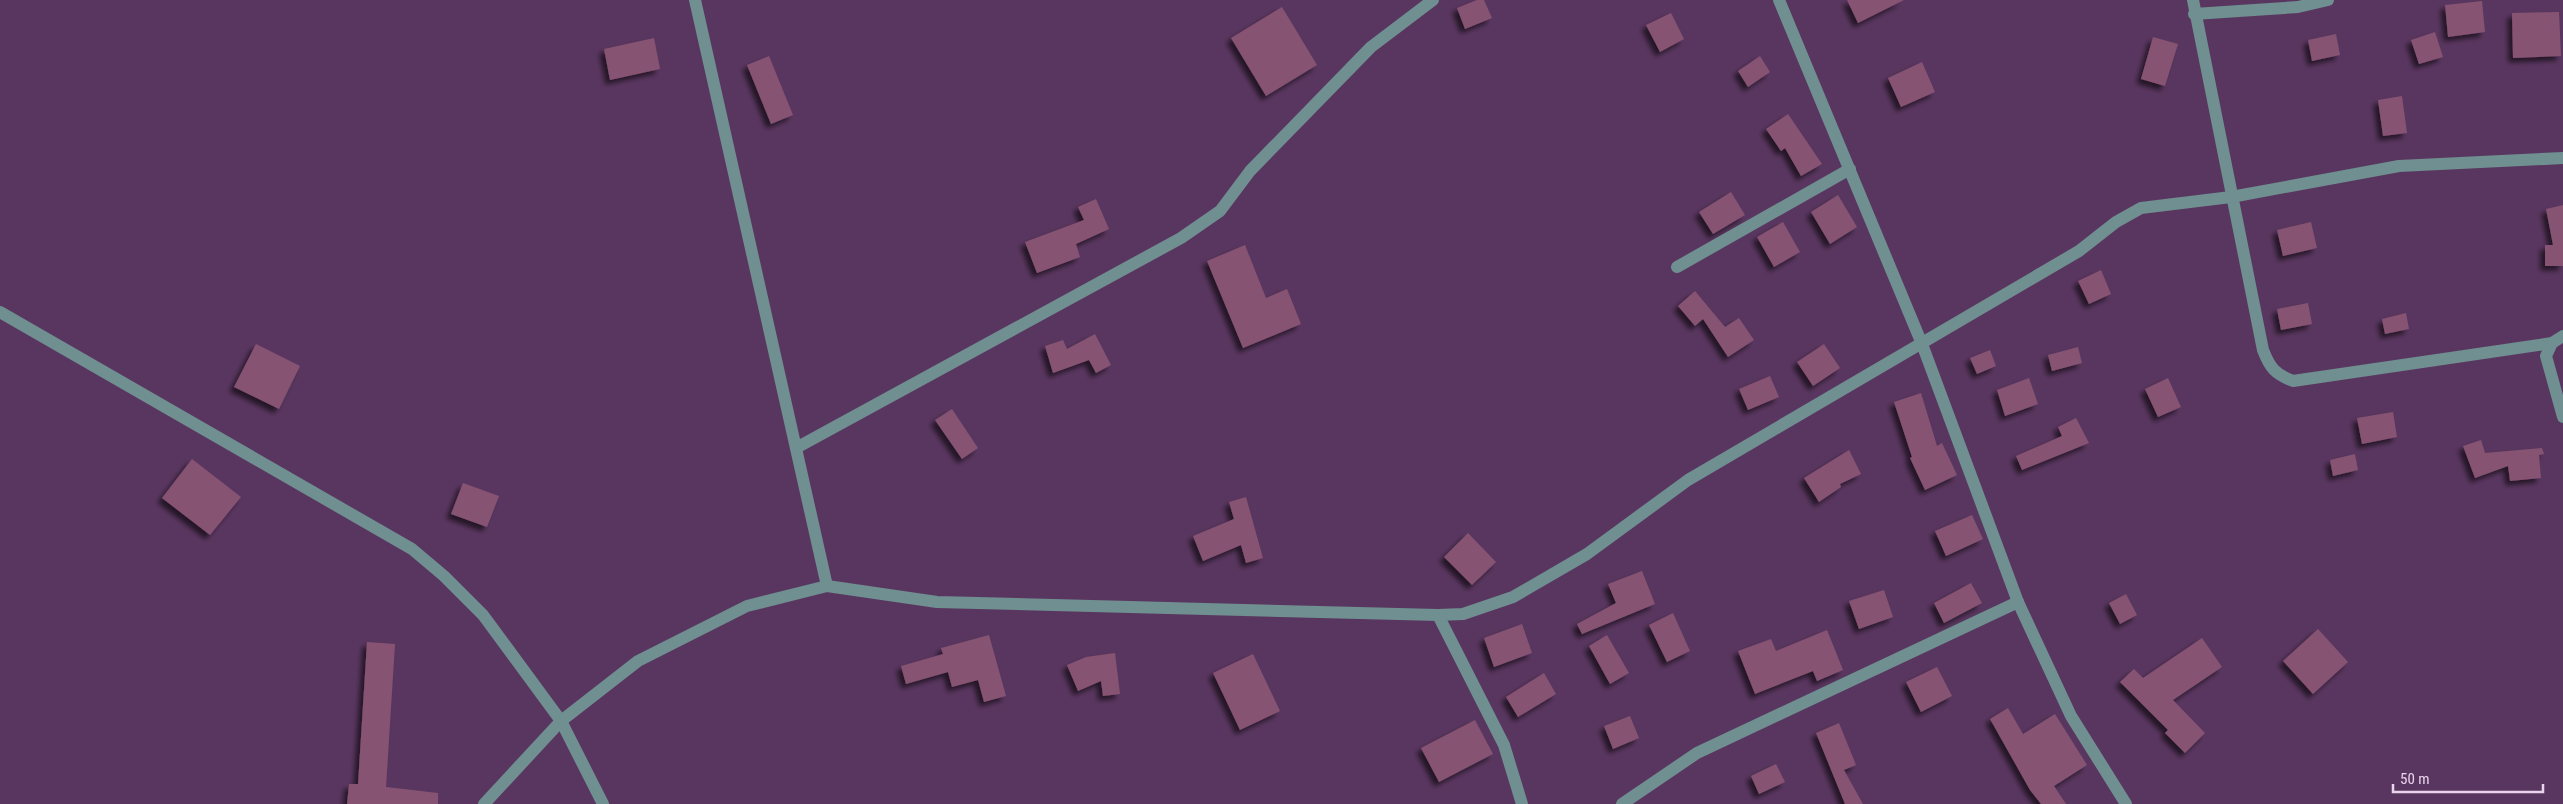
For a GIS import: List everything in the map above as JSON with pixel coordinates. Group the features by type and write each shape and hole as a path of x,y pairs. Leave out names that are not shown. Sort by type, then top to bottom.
{"street":[{"path":"694,0 827,586"},
{"path":"796,448 1180,238 1220,211 1250,171 1371,47 1433,0"},
{"path":"1779,0 1922,344 2018,602 2071,716 2126,804"},
{"path":"2193,0 2194,14 2263,350 2270,368 2278,375 2293,381 2557,339"},
{"path":"2194,14 2298,7 2328,0"},
{"path":"484,804 561,721 646,656 747,606 827,586 937,602 1438,615 1463,614 1513,597 1587,554 1688,480 2078,251 2116,222 2141,208 2231,197 2399,166 2563,158"},
{"path":"1677,267 1850,169"},
{"path":"0,312 412,550 444,576 483,615 561,721 603,804"},
{"path":"2557,339 2546,356 2563,417"},
{"path":"1622,804 1698,754 2018,602"},
{"path":"1438,615 1504,746 1522,804"}],"building":[{"path":"1477,0 1484,0 1492,18 1465,29 1457,8"},
{"path":"1847,0 1904,0 1858,23"},
{"path":"2482,1 2485,32 2448,37 2445,5"},
{"path":"1282,7 1317,65 1266,96 1231,38"},
{"path":"2559,12 2561,56 2513,58 2512,13"},
{"path":"1671,13 1684,39 1660,52 1646,25"},
{"path":"2435,32 2443,57 2419,64 2411,40"},
{"path":"2336,34 2340,55 2312,61 2308,40"},
{"path":"2153,37 2178,44 2165,86 2141,79"},
{"path":"654,38 660,69 610,80 604,49"},
{"path":"769,56 793,115 771,124 747,65"},
{"path":"1760,56 1770,72 1748,87 1738,71"},
{"path":"1922,62 1935,92 1901,107 1888,78"},
{"path":"2402,96 2407,133 2383,136 2378,100"},
{"path":"1788,114 1822,164 1801,176 1785,148 1781,151 1766,129"},
{"path":"1731,192 1745,215 1713,234 1699,212"},
{"path":"1838,195 1857,227 1830,244 1811,212"},
{"path":"1096,199 1109,229 1076,244 1080,257 1037,273 1025,242 1084,220 1078,207"},
{"path":"2563,205 2563,266 2545,266 2545,245 2553,245 2546,209"},
{"path":"1783,222 1800,252 1774,267 1757,237"},
{"path":"2311,222 2317,248 2283,256 2277,230"},
{"path":"1245,245 1266,298 1287,289 1301,324 1243,348 1207,261"},
{"path":"2101,270 2111,294 2089,304 2078,281"},
{"path":"1695,291 1725,327 1739,318 1754,340 1728,357 1703,319 1695,326 1678,306"},
{"path":"2308,303 2312,324 2281,330 2277,309"},
{"path":"2406,313 2409,329 2385,334 2382,319"},
{"path":"1095,334 1111,365 1096,373 1089,360 1053,373 1045,346 1063,340 1067,349"},
{"path":"256,344 300,366 279,409 234,387"},
{"path":"1824,344 1840,368 1813,386 1797,362"},
{"path":"2078,347 2082,363 2052,371 2048,355"},
{"path":"1990,350 1996,366 1977,374 1970,358"},
{"path":"1770,376 1779,397 1748,410 1739,389"},
{"path":"2029,378 2038,404 2005,416 1997,390"},
{"path":"2168,378 2181,407 2158,417 2145,389"},
{"path":"1921,393 1937,446 1942,443 1957,475 1925,490 1910,458 1912,457 1894,402"},
{"path":"952,409 978,448 962,459 935,420"},
{"path":"2393,412 2397,437 2362,444 2357,418"},
{"path":"2076,418 2089,443 2022,470 2016,456 2062,436 2058,427"},
{"path":"2481,440 2485,453 2542,448 2544,454 2539,455 2541,478 2510,481 2508,466 2475,478 2463,446"},
{"path":"1849,450 1861,474 1840,484 1841,487 1819,502 1804,478"},
{"path":"2355,454 2358,470 2333,476 2330,460"},
{"path":"192,459 241,497 210,535 162,498"},
{"path":"463,483 499,496 487,527 451,514"},
{"path":"1246,497 1263,558 1246,563 1241,545 1203,561 1193,536 1234,519 1229,502"},
{"path":"1972,515 1983,539 1946,556 1935,531"},
{"path":"1468,533 1496,562 1472,585 1444,557"},
{"path":"1642,571 1655,604 1582,634 1577,624 1616,603 1608,584"},
{"path":"1971,583 1982,603 1944,623 1934,603"},
{"path":"1884,590 1893,617 1859,629 1849,601"},
{"path":"2126,594 2137,615 2120,624 2109,603"},
{"path":"1673,613 1690,651 1667,662 1649,625"},
{"path":"1522,624 1532,653 1494,667 1484,638"},
{"path":"2318,629 2348,662 2313,694 2283,661"},
{"path":"1827,630 1843,670 1817,681 1813,671 1755,694 1738,651 1771,639 1776,651"},
{"path":"989,635 1006,696 984,702 978,680 952,687 948,672 906,684 901,666 943,654 941,648"},
{"path":"1607,635 1629,673 1610,684 1589,646"},
{"path":"2202,638 2222,667 2173,700 2205,733 2185,753 2165,733 2168,730 2120,682 2134,669 2143,678"},
{"path":"367,642 395,644 386,787 438,793 438,804 347,804 349,784 358,784"},
{"path":"1115,653 1120,694 1103,696 1101,681 1078,691 1067,665 1086,657"},
{"path":"1253,654 1280,711 1240,730 1213,673"},
{"path":"1937,667 1952,696 1921,712 1906,682"},
{"path":"1544,673 1556,694 1518,717 1506,697"},
{"path":"2008,708 2023,734 2055,714 2087,765 2054,786 2066,804 2041,804 2030,790 1990,719"},
{"path":"1630,716 1639,738 1613,749 1604,726"},
{"path":"1475,720 1493,754 1439,782 1421,748"},
{"path":"1839,723 1856,765 1844,770 1863,804 1845,804 1816,733"},
{"path":"1776,764 1785,782 1759,794 1751,776"}]}
